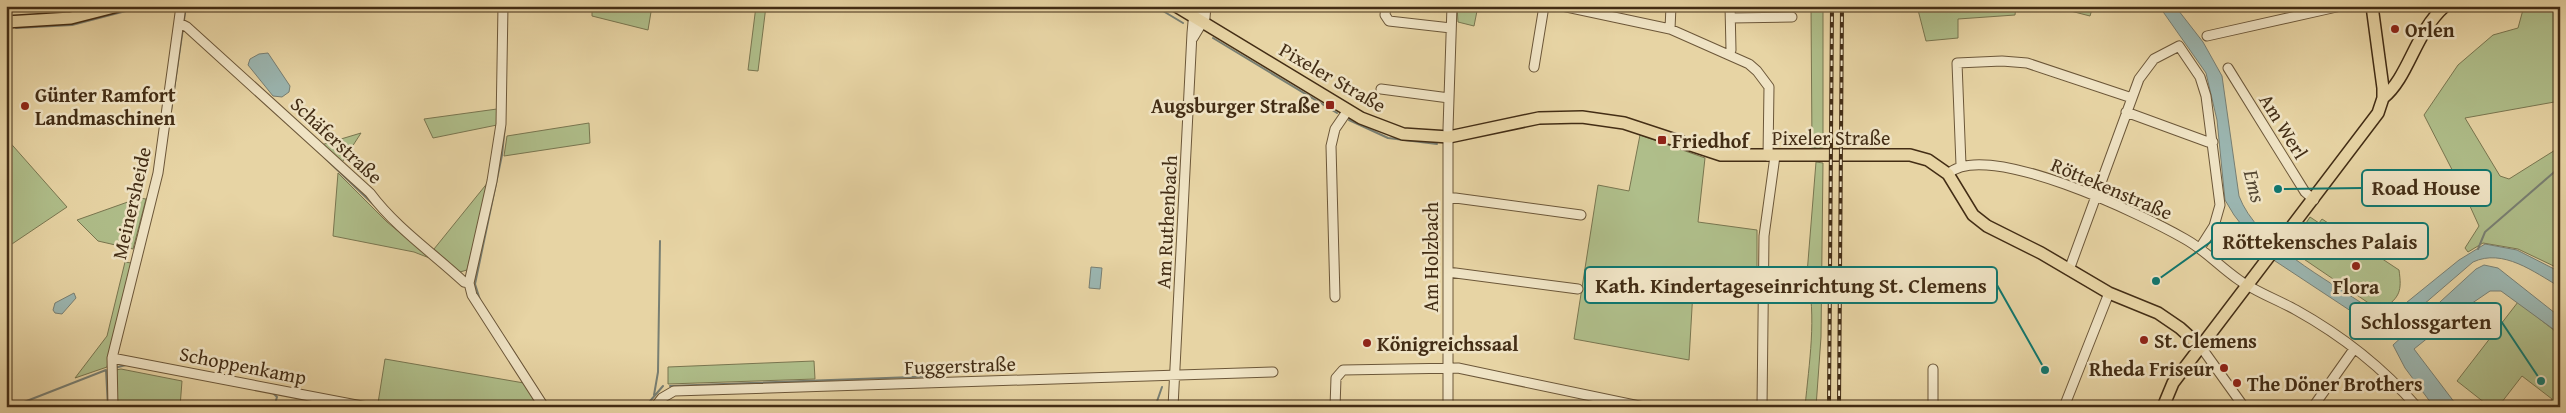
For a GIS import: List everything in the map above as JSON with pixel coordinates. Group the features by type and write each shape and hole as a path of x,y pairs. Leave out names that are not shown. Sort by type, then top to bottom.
{"main road":[{"path":"6,22 71,18 118,6"},
{"name":"Pixeler Straße","path":"1176,6 1348,110 1382,127 1403,134 1449,137 1539,118 1582,117 1624,123 1720,154 1915,156 1928,160 1948,174 1978,220 2109,293 2162,315 2201,347"},
{"path":"2163,407 2173,383 2249,286 2378,113 2383,98 2382,69 2372,6"},
{"path":"2383,98 2392,91 2422,33 2446,6"}],"street":[{"name":"Meinersheide","path":"113,407 112,358 158,173 181,6"},
{"path":"503,6 501,124 492,181 469,283 472,295 544,407"},
{"path":"1199,20 1200,6"},
{"path":"1199,20 1206,6"},
{"path":"1386,6 1385,15 1389,20 1451,28"},
{"name":"Am Holzbach","path":"1448,407 1448,197 1452,6"},
{"path":"1534,67 1544,6"},
{"path":"1562,6 1670,29 1729,55 1757,72 1769,87 1772,156 1764,236 1762,407"},
{"path":"1670,29 1672,6"},
{"path":"1729,55 1731,50 1730,6"},
{"path":"2207,36 2341,6"},
{"path":"1731,18 1792,17"},
{"name":"Am Ruthenbach","path":"1173,407 1193,38 1199,20"},
{"name":"Schäferstraße","path":"179,23 187,27 370,193 391,219 464,282 469,283"},
{"path":"2069,270 2126,112 2146,68 2165,52 2179,46 2200,77 2206,96 2220,205 2214,226 2200,248"},
{"path":"1948,174 1961,165 1957,63 2002,61 2027,64 2132,98"},
{"name":"Am Werl","path":"2228,68 2305,192 2314,200"},
{"path":"1381,89 1449,98"},
{"path":"1334,297 1330,146 1335,129 1348,110"},
{"path":"2126,112 2208,142 2213,142"},
{"name":"Röttekenstraße","path":"1961,165 1984,164 2017,169 2096,197 2150,220 2200,248 2249,286 2296,310 2354,349 2389,378 2417,407"},
{"path":"1448,197 1581,215"},
{"path":"1448,272 1578,289"},
{"path":"2064,407 2109,293"},
{"path":"2201,347 2244,407"},
{"path":"2314,407 2354,349"},
{"name":"Schoppenkamp","path":"112,358 367,407"},
{"path":"1335,407 1336,378 1338,372 1343,370 1448,367 1644,407"},
{"path":"1933,369 1933,407"},
{"name":"Fuggerstraße","path":"655,407 662,398 674,390 1273,372"}],"green space":[{"path":"592,6 652,6 648,30 592,16"},
{"path":"756,6 766,6 758,71 748,70"},
{"path":"1457,6 1478,6 1474,26 1458,22"},
{"path":"1811,6 1823,6 1823,148 1812,148"},
{"path":"1917,6 2016,6 2015,15 1958,19 1958,38 1926,41"},
{"path":"2051,6 2093,6 2090,16"},
{"path":"2524,6 2560,6 2560,101 2465,118 2500,176 2509,179 2560,147 2560,269 2518,249 2483,243 2468,252 2465,248 2479,226 2424,115 2458,65 2493,35 2518,28"},
{"path":"497,109 497,125 433,138 424,119"},
{"path":"589,123 590,143 504,156 507,136"},
{"path":"361,133 341,164 321,145"},
{"path":"1640,135 1705,158 1698,222 1757,230 1757,273 1694,273 1689,360 1574,339 1598,185 1629,191"},
{"path":"6,138 67,207 6,248"},
{"path":"1816,162 1823,163 1821,337 1816,407 1805,407 1812,323 1807,274"},
{"path":"338,173 387,222 432,259 414,252 333,236"},
{"path":"489,181 467,270 460,272 434,249"},
{"path":"139,198 146,199 133,249 98,241 77,220"},
{"path":"2310,217 2319,223 2322,219 2399,270 2400,288 2393,301 2383,309 2370,304 2289,249"},
{"path":"125,262 131,263 107,367 75,378 107,336"},
{"path":"2518,302 2560,335 2560,407 2547,407 2552,399 2522,376 2498,407 2490,407 2457,381"},
{"path":"385,359 524,383 539,407 396,407 378,403"},
{"path":"814,361 815,379 668,384 668,367"},
{"path":"121,369 182,381 180,407 118,407 116,370"}],"water":[{"path":"2159,6 2175,6 2203,42 2222,76 2239,196 2248,213 2261,230 2295,259 2369,308 2382,313 2396,311 2459,260 2485,244 2517,250 2560,272 2560,287 2518,264 2496,258 2484,258 2473,262 2402,323 2382,328 2372,325 2263,253 2225,200 2217,120 2206,73"},
{"path":"268,53 290,86 289,92 282,97 273,96 248,65 250,59 259,54"},
{"path":"2484,265 2498,268 2560,317 2560,334 2501,291 2490,291 2465,308 2414,349 2458,407 2434,407 2405,368 2393,345 2476,269"},
{"path":"1091,267 1102,268 1100,289 1089,288"},
{"path":"74,293 76,298 62,314 55,313 53,310 55,303"}],"waterway":[{"path":"16,28 72,25 145,6"},
{"path":"184,20 186,6"},
{"path":"1158,8 1183,23"},
{"path":"170,117 183,28"},
{"path":"1213,38 1337,113"},
{"path":"1349,120 1388,138 1437,144"},
{"path":"505,126 502,155 475,284 480,300 549,407"},
{"path":"324,157 378,209"},
{"path":"2478,249 2485,232 2560,167"},
{"path":"654,395 658,372 660,241"},
{"path":"114,368 126,365"},
{"path":"6,403 19,404 106,370 108,407"},
{"path":"670,386 941,376"},
{"path":"645,407 663,386"},
{"path":"1155,407 1162,387"},
{"path":"273,393 277,397 274,407"}],"railway":[{"path":"1829,407 1832,6"},
{"path":"1839,407 1842,6"}],"place":[{"name":"Orlen","path":"2395,29"},
{"name":"Augsburger Straße","path":"1330,105"},
{"name":"Günter Ramfort Landmaschinen","path":"25,106"},
{"name":"Friedhof","path":"1662,140"},
{"name":"Road House","path":"2278,189"},
{"name":"Flora","path":"2356,266"},
{"name":"Röttekensches Palais","path":"2156,281"},
{"name":"St. Clemens","path":"2144,340"},
{"name":"Königreichssaal","path":"1367,343"},
{"name":"Rheda Friseur","path":"2224,368"},
{"name":"Kath. Kindertageseinrichtung St. Clemens","path":"2045,370"},
{"name":"Schlossgarten","path":"2541,381"},
{"name":"The Döner Brothers","path":"2237,383"}],"water label":[{"name":"Ems","path":"2255,186"}]}
